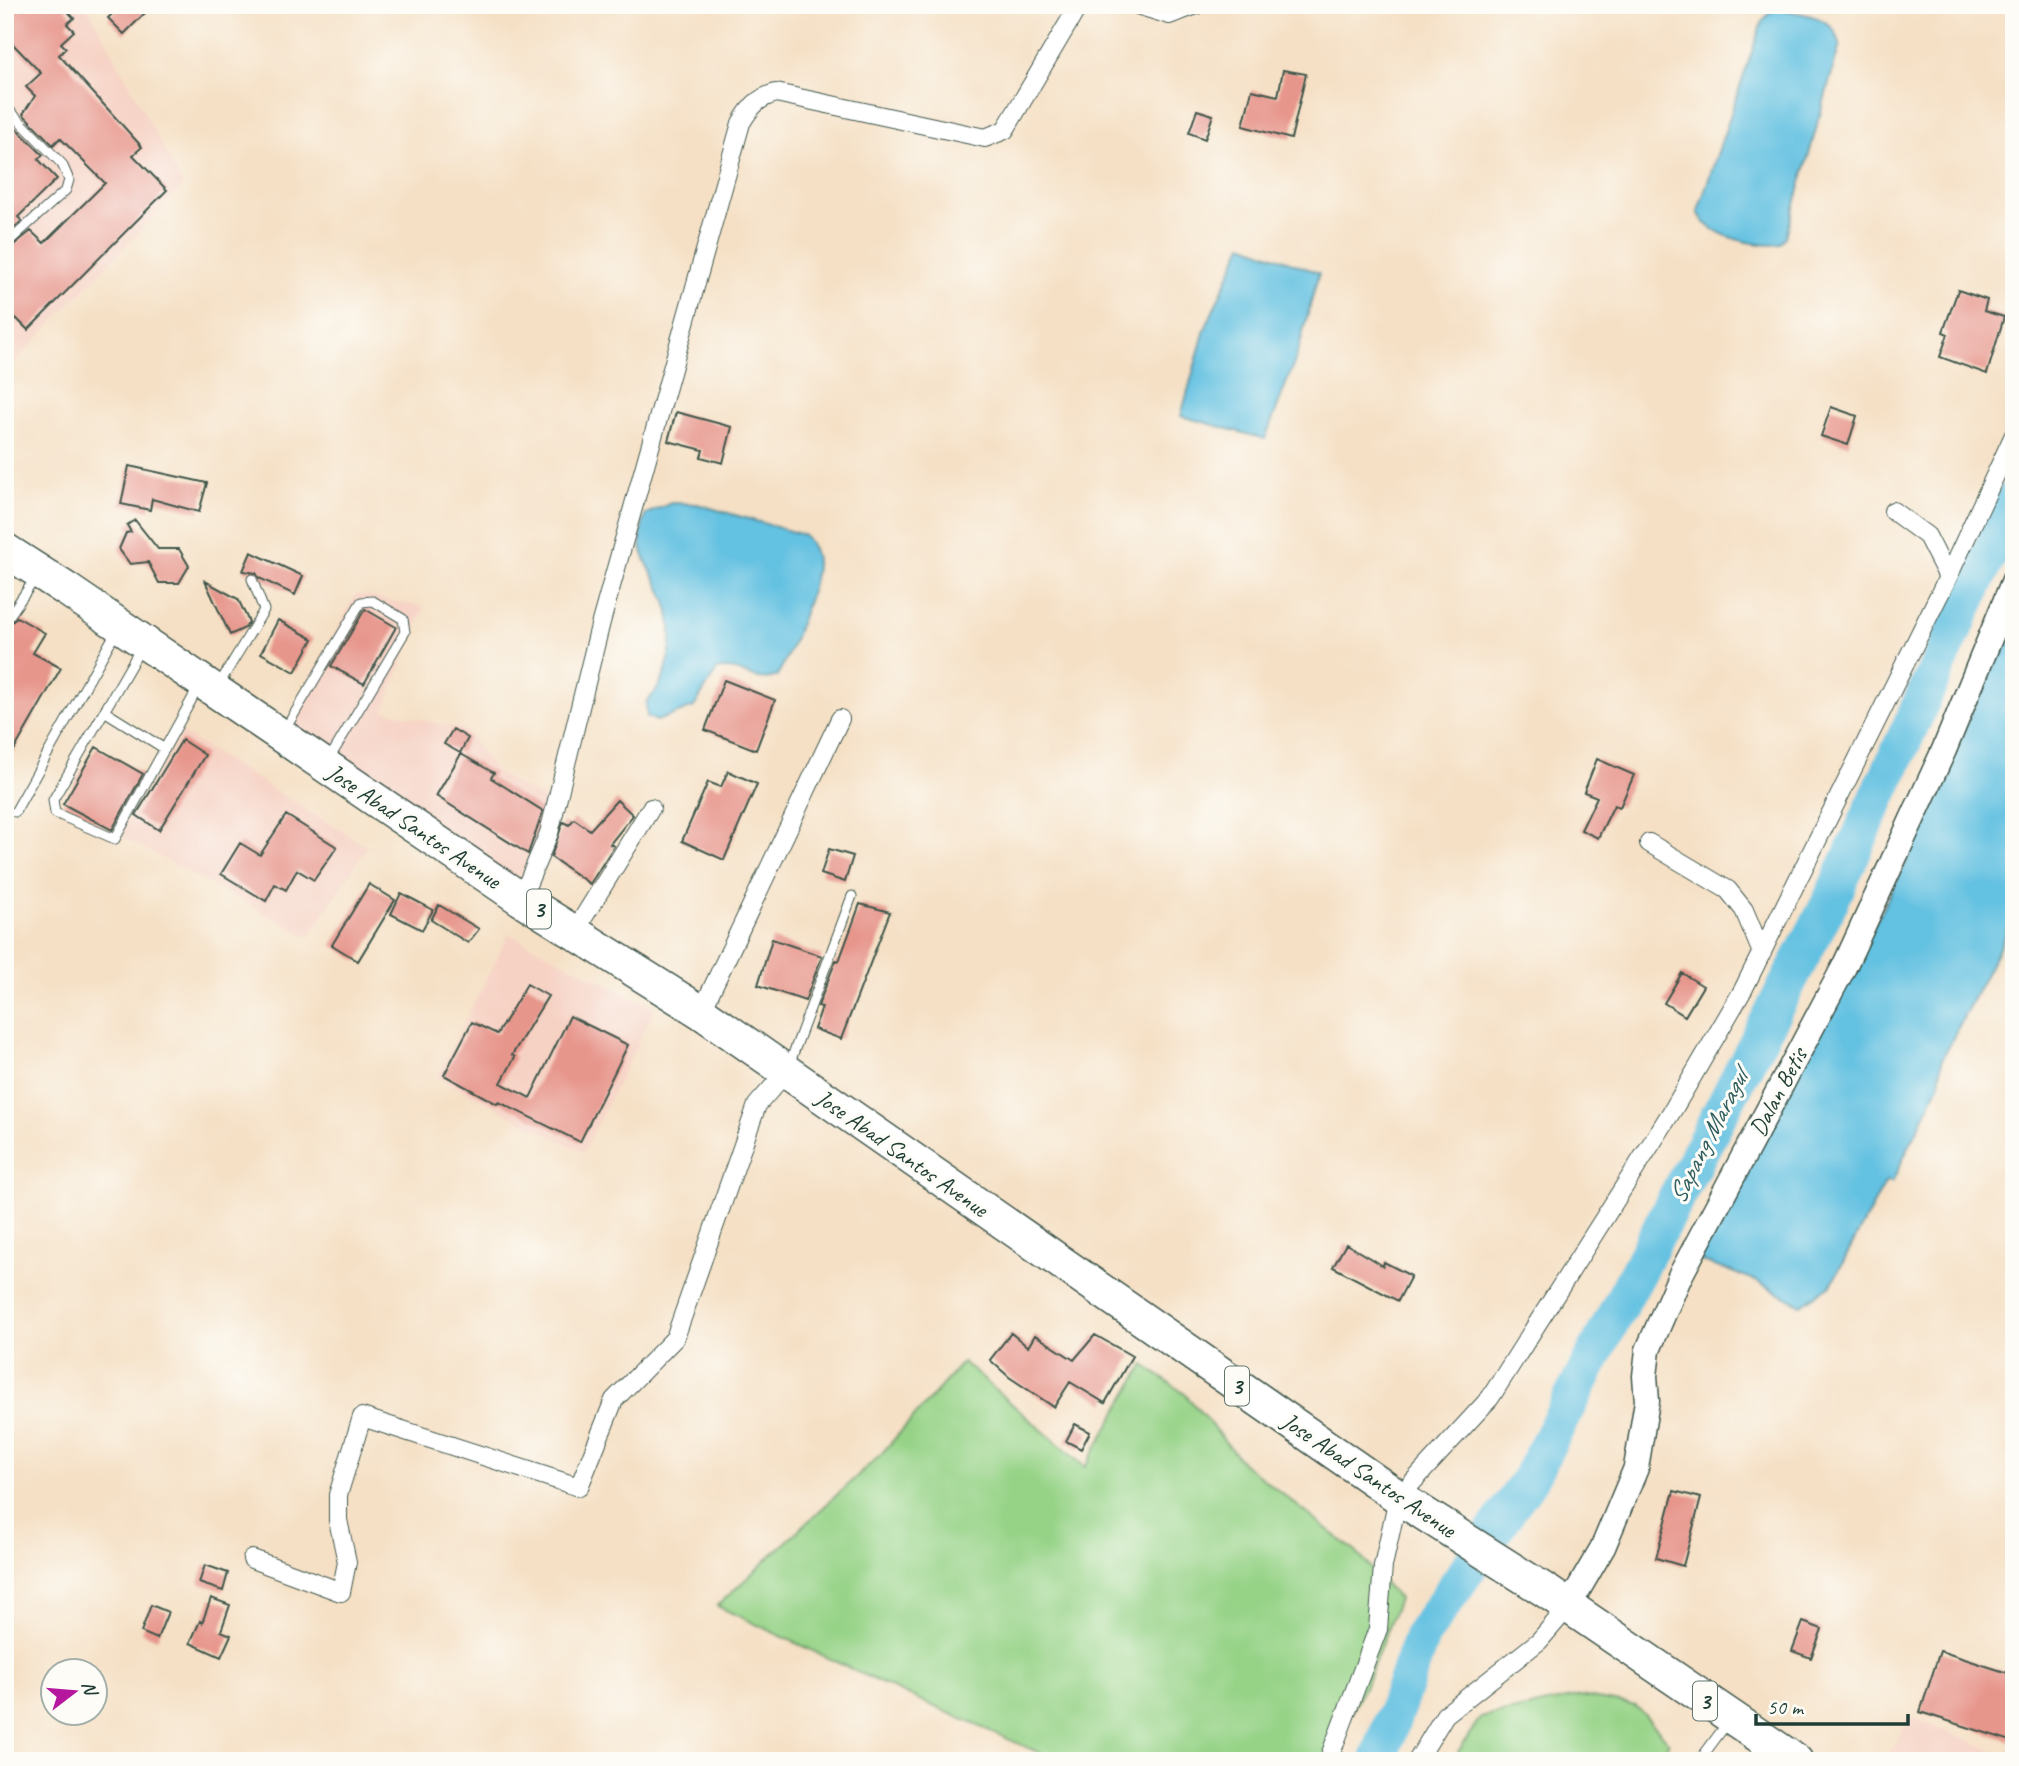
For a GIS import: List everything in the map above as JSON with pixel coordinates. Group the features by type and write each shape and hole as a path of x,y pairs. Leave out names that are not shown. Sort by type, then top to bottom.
{"highway":[{"name":"Jose Abad Santos Avenue","path":"5,550 132,633 521,899 701,1012 1401,1499 1557,1599 1796,1761"}],"street":[{"path":"521,899 549,833 601,622 741,122 761,97 776,93 985,138 996,135 1005,130 1079,5"},
{"path":"1137,5 1169,15 1196,5"},
{"path":"1328,1761 1378,1629 1383,1566 1401,1499 1490,1398 1674,1108 1762,954 1948,577 2014,435"},
{"path":"1893,511 1927,536 1948,577"},
{"name":"Dalan Betis","path":"1557,1599 1603,1547 1636,1468 1647,1401 1644,1376 1648,1350 1679,1276 1850,956 1944,750 2014,580"},
{"path":"701,1012 840,719"},
{"path":"575,932 651,808"},
{"path":"1649,843 1728,890 1744,910 1762,954"},
{"path":"252,1559 341,1592 346,1562 338,1520 338,1495 362,1417 579,1487 614,1400 675,1338 757,1105 786,1072"},
{"path":"1417,1761 1445,1715 1539,1641 1557,1599"}],"lane":[{"path":"5,106 62,164 69,180 66,190 5,245"},
{"path":"5,622 40,572"},
{"path":"132,633 104,711 52,800 55,813 115,839 165,749 264,610 252,579"},
{"path":"281,736 361,602 373,601 403,619 405,632 326,766"},
{"path":"15,812 132,633"},
{"path":"104,711 165,749"},
{"path":"786,1072 852,896"},
{"path":"1699,1761 1731,1718"}],"shaded area":[{"path":"5,5 87,5 183,185 5,373"},
{"path":"356,594 424,607 384,710 465,730 498,774 550,803 523,884 285,724"},
{"path":"182,733 367,847 309,937 119,835"},
{"path":"509,934 655,1009 583,1152 437,1077"},
{"path":"1908,1716 2006,1755 2010,1748 2014,1749 2014,1761 1884,1761 1897,1742"}],"green space":[{"path":"963,1362 1085,1467 1144,1365 1185,1394 1243,1463 1356,1552 1399,1599 1368,1679 1327,1761 1058,1761 883,1684 717,1606 882,1453"},
{"path":"1580,1696 1636,1706 1669,1742 1660,1761 1452,1761 1480,1718"}],"water":[{"path":"1779,9 1824,21 1836,34 1840,44 1786,236 1780,244 1770,245 1746,242 1721,233 1703,220 1698,211 1762,22 1770,12"},
{"path":"1243,244 1319,273 1296,358 1265,439 1181,416 1205,329"},
{"path":"671,503 697,504 804,535 813,549 816,565 801,621 777,676 762,678 733,670 717,670 694,707 657,721 647,717 646,702 661,682 666,670 671,644 670,617 663,593 646,562 641,541 646,514"},
{"path":"2014,617 2014,911 2001,944 1942,1059 1939,1085 1892,1182 1886,1181 1831,1285 1801,1305 1752,1279 1694,1259 1826,1017 1902,870"}],"building":[{"path":"5,5 62,5 74,18 67,24 74,31 61,43 66,48 59,55 142,147 133,155 167,190 28,330 16,318 5,328 5,252 31,231 44,243 105,183 60,138 53,145 23,114 35,96 26,87 41,73 5,36"},
{"path":"121,5 153,5 124,34 108,18"},
{"path":"1283,70 1306,74 1291,139 1243,126 1252,90 1278,96"},
{"path":"1197,110 1213,115 1205,139 1189,133"},
{"path":"11,123 43,155 38,159 57,179 18,217 22,221 5,235 5,126"},
{"path":"1958,290 1987,300 1984,311 2004,317 1987,374 1940,357 1948,334 1943,332"},
{"path":"1831,407 1857,416 1848,445 1821,436"},
{"path":"676,412 732,427 723,463 701,457 703,450 668,441"},
{"path":"129,466 207,483 199,512 152,499 150,510 121,504"},
{"path":"135,520 158,549 179,549 189,566 179,583 159,583 148,562 130,564 119,549 126,533 131,532 127,525"},
{"path":"251,552 303,576 295,595 259,578 256,573 243,571"},
{"path":"205,581 238,599 249,622 245,628 230,635"},
{"path":"365,609 396,627 364,684 331,666"},
{"path":"17,617 45,633 33,653 61,668 5,766 5,629"},
{"path":"278,620 313,639 295,672 261,653"},
{"path":"724,680 775,700 756,750 705,730"},
{"path":"453,729 468,738 460,753 444,744"},
{"path":"182,740 205,755 159,830 136,815"},
{"path":"96,747 143,774 112,830 63,804"},
{"path":"461,754 494,773 491,778 543,811 528,854 436,796"},
{"path":"1597,759 1634,775 1620,807 1614,805 1598,838 1581,830 1597,797 1584,792"},
{"path":"728,771 757,784 724,860 682,841 708,782 721,787"},
{"path":"617,800 633,815 610,844 614,846 590,884 551,857 563,822 569,825 574,819 590,830"},
{"path":"286,815 337,847 314,880 297,870 286,890 275,884 266,901 221,874 240,843 260,855"},
{"path":"829,849 853,856 845,882 821,874"},
{"path":"369,884 395,900 358,961 332,945"},
{"path":"401,893 433,910 422,930 391,914"},
{"path":"860,904 890,912 841,1039 814,1029 822,1007 818,1006 836,960 839,961"},
{"path":"439,905 479,929 468,943 431,920"},
{"path":"772,939 822,956 805,1001 758,985"},
{"path":"1682,973 1703,986 1685,1016 1664,1003"},
{"path":"527,984 548,996 512,1055 515,1057 501,1083 530,1098 570,1016 628,1045 580,1142 499,1102 497,1104 444,1075 472,1022 497,1034"},
{"path":"1346,1244 1383,1266 1384,1262 1411,1276 1398,1301 1333,1267"},
{"path":"1011,1333 1028,1347 1035,1335 1074,1360 1095,1335 1132,1356 1105,1403 1070,1382 1054,1407 1009,1377 990,1360"},
{"path":"1075,1424 1090,1432 1081,1449 1066,1441"},
{"path":"1674,1491 1701,1498 1683,1566 1656,1558"},
{"path":"205,1565 228,1573 223,1591 199,1583"},
{"path":"211,1598 230,1605 221,1631 231,1635 221,1657 190,1643 200,1621 202,1623"},
{"path":"151,1605 168,1612 157,1639 141,1632"},
{"path":"1803,1622 1822,1629 1811,1658 1792,1651"},
{"path":"1940,1651 2014,1675 2014,1742 1920,1712"}],"waterway":[{"name":"Sapang Maragul","path":"1378,1761 1422,1635 1529,1480 1831,900 2014,499"}]}
